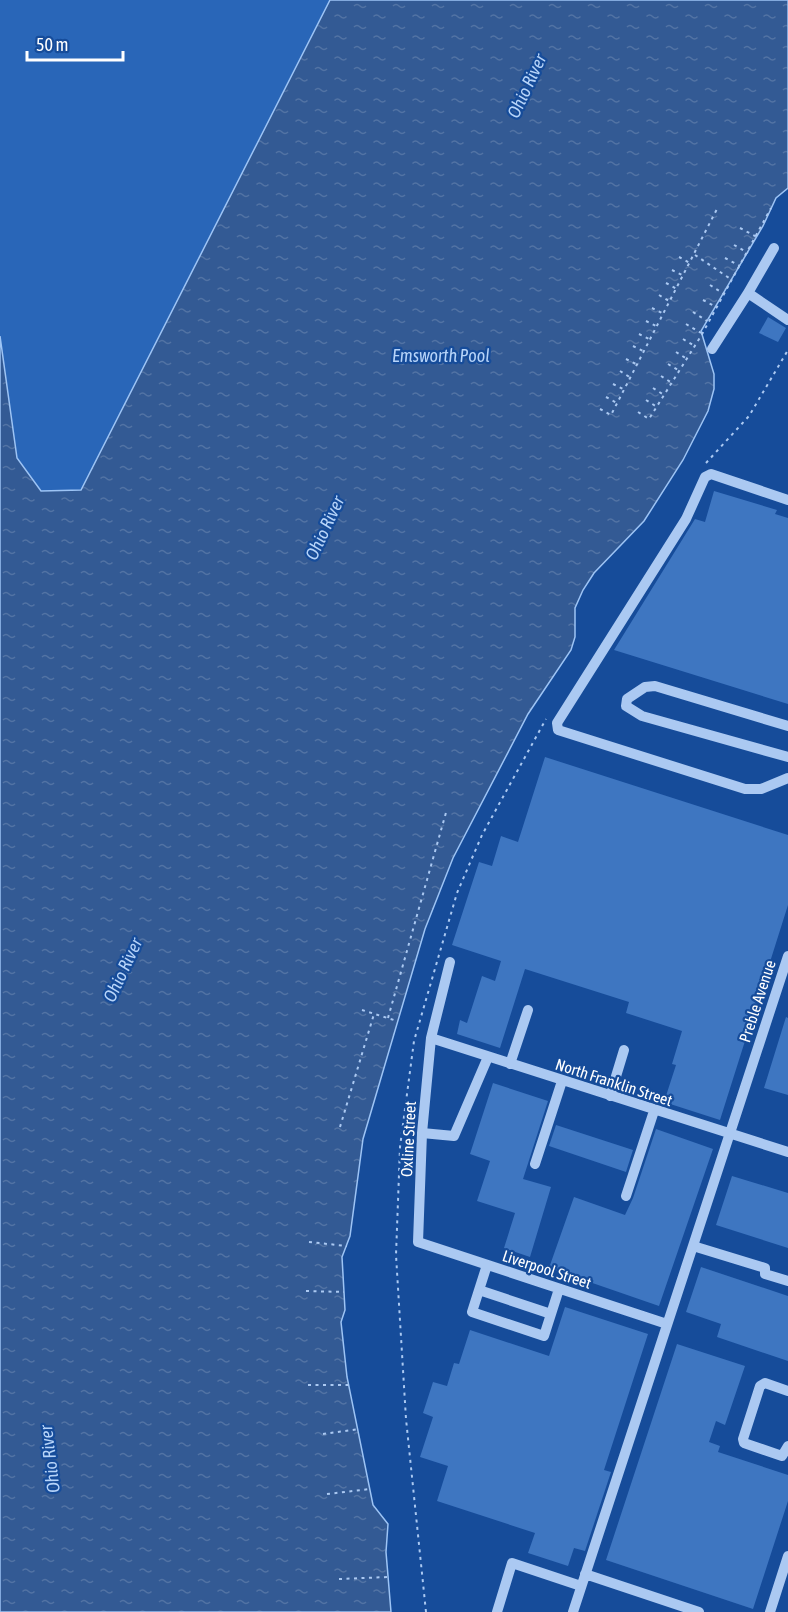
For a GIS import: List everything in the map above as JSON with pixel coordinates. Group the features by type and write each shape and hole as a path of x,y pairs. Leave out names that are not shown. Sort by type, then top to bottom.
{"street":[{"path":"712,349 774,248"},
{"path":"748,293 788,320"},
{"path":"788,500 711,474 705,477 686,519 557,723 558,730 746,789 761,789 788,778"},
{"path":"788,726 655,686 640,690 627,699 626,706 642,716 788,758"},
{"name":"Preble Avenue","path":"585,1574 788,956"},
{"name":"Oxline Street","path":"418,1242 422,1133 430,1038 450,962"},
{"path":"510,1064 528,1010"},
{"name":"North Franklin Street","path":"430,1038 654,1111 787,1150"},
{"path":"610,1096 624,1050"},
{"path":"422,1133 454,1137 488,1057"},
{"path":"535,1164 562,1081"},
{"path":"626,1196 654,1111"},
{"name":"Liverpool Street","path":"418,1242 667,1324"},
{"path":"693,1246 765,1268 765,1274 788,1281"},
{"path":"487,1265 472,1312 544,1336 559,1289"},
{"path":"479,1290 551,1314"},
{"path":"788,1391 765,1383 760,1386 743,1439 744,1443 782,1456 788,1446"},
{"path":"770,1612 788,1557"},
{"path":"497,1612 512,1563 581,1586"},
{"path":"573,1612 585,1574 699,1612"}],"path":[{"path":"638,412 650,419 757,237 771,208"},
{"path":"600,409 611,415 717,209"},
{"path":"740,228 757,237"},
{"path":"734,245 748,252"},
{"path":"695,255 732,280"},
{"path":"679,257 690,263"},
{"path":"725,258 740,266"},
{"path":"672,270 684,276"},
{"path":"666,283 677,289"},
{"path":"710,285 724,294"},
{"path":"659,296 670,302"},
{"path":"703,300 716,307"},
{"path":"652,308 664,314"},
{"path":"693,312 707,321"},
{"path":"646,321 658,327"},
{"path":"686,324 701,333"},
{"path":"639,334 651,340"},
{"path":"683,339 694,346"},
{"path":"633,346 645,352"},
{"path":"676,352 687,359"},
{"path":"626,359 638,365"},
{"path":"668,364 680,371"},
{"path":"620,371 631,378"},
{"path":"661,376 672,383"},
{"path":"613,384 625,390"},
{"path":"653,388 664,395"},
{"path":"606,397 618,403"},
{"path":"646,400 657,407"},
{"path":"388,1018 447,809"},
{"path":"362,1010 397,1021"},
{"path":"340,1127 374,1014"},
{"path":"414,1041 400,1147 396,1255 406,1419 426,1612"},
{"path":"309,1242 346,1246"},
{"path":"306,1292 344,1292"},
{"path":"308,1385 349,1385"},
{"path":"323,1434 360,1429"},
{"path":"327,1494 370,1489"},
{"path":"339,1579 388,1577"}],"shaded area":[{"path":"0,0 330,0 82,491 41,491 17,458 0,336"}],"water":[{"name":"Emsworth Pool","path":"330,0 788,0 788,188 776,198 763,226 701,331 714,374 714,389 708,411 683,460 644,521 594,573 583,590 575,608 575,637 571,650 528,714 453,858 425,929 363,1139 350,1236 342,1257 345,1310 341,1322 347,1377 373,1505 388,1524 386,1552 391,1612 0,1612 0,336 17,458 41,491 81,490"}],"building":[{"path":"768,317 786,328 778,342 759,333"},
{"path":"714,491 777,510 775,514 788,518 788,704 614,650 695,519 705,522"},
{"path":"545,757 788,835 788,905 720,1120 664,1102 676,1065 672,1064 682,1031 626,1013 629,1002 525,969 500,1048 457,1034 460,1020 467,1023 482,976 495,981 501,961 452,945 479,862 492,866 501,836 518,842"},
{"path":"786,1017 788,1018 788,1095 764,1088"},
{"path":"493,1083 548,1101 523,1179 551,1187 530,1257 504,1248 515,1213 477,1201 490,1161 470,1154"},
{"path":"556,1125 633,1150 626,1172 549,1146"},
{"path":"656,1129 713,1149 659,1306 549,1268 574,1197 625,1215"},
{"path":"732,1176 788,1193 788,1248 716,1225"},
{"path":"701,1267 788,1296 788,1361 717,1337 721,1324 686,1312"},
{"path":"565,1307 648,1334 604,1470 611,1472 585,1551 574,1548 568,1566 528,1553 535,1533 437,1501 448,1466 420,1457 433,1417 423,1413 433,1382 447,1386 454,1363 459,1364 470,1330 549,1356"},
{"path":"677,1344 745,1366 725,1425 716,1421 709,1442 720,1446 718,1452 788,1475 788,1501 753,1609 606,1560"}],"water label":[{"name":"Ohio River","path":"527,86"},
{"name":"Ohio River","path":"325,528"},
{"name":"Ohio River","path":"123,970"},
{"name":"Ohio River","path":"50,1459"}]}
